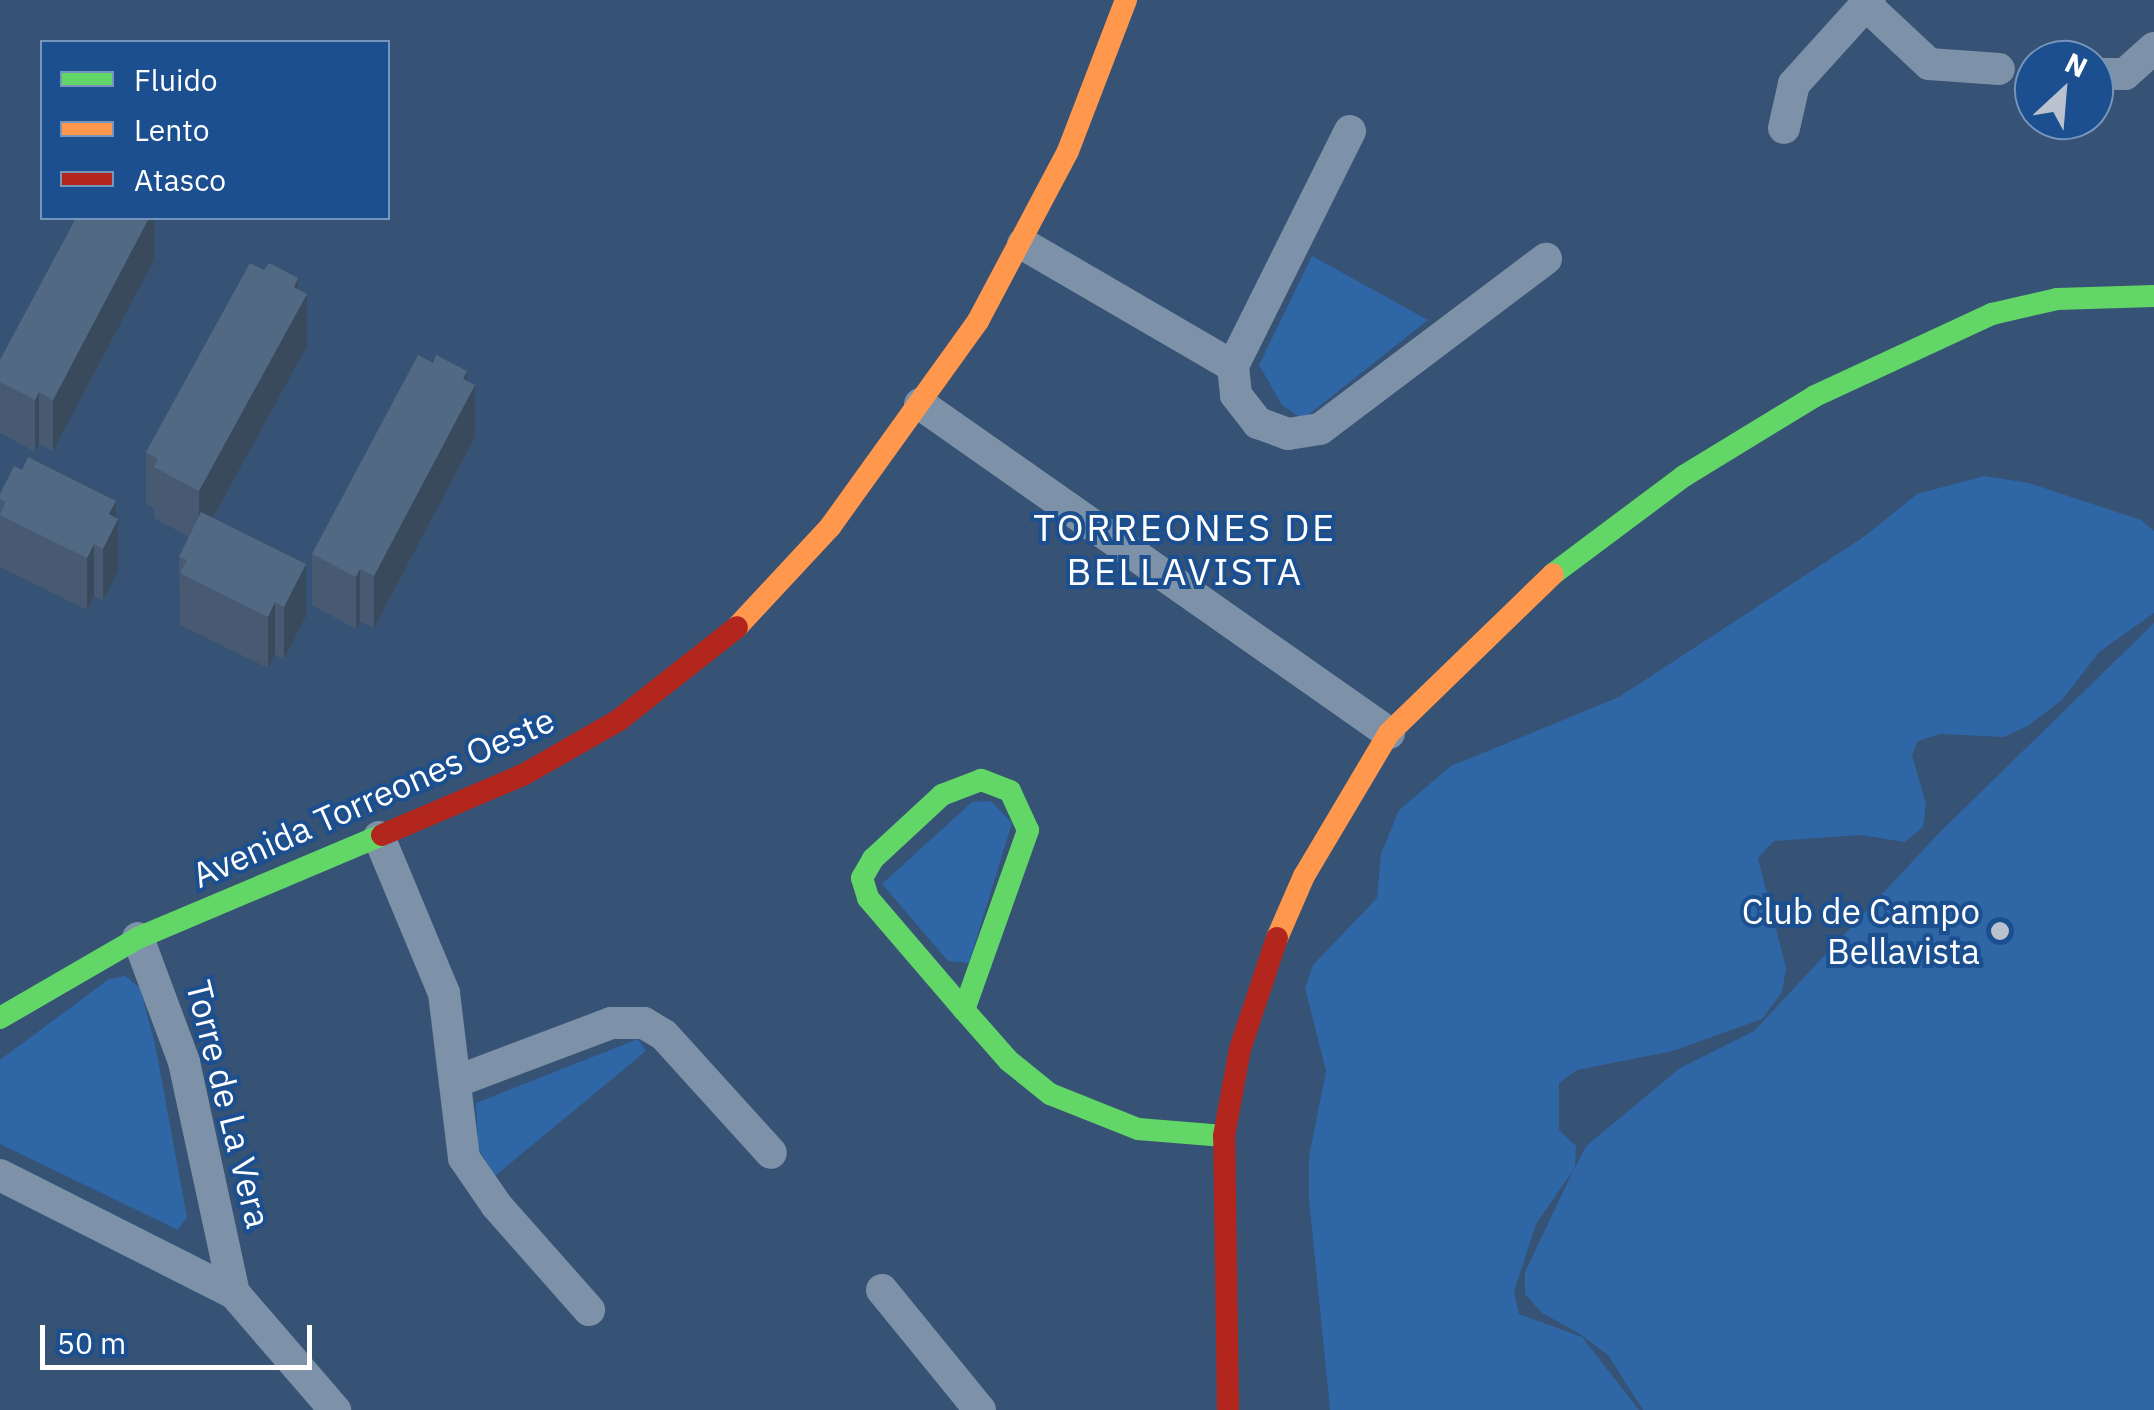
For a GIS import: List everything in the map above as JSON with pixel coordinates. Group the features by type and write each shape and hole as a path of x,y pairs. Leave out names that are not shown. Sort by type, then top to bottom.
{"street":[{"name":"Avenida Torreones Oeste","path":"0,1018 138,938 379,838 572,749 677,679 794,570 920,404 1023,244 1068,151 1126,0"},
{"path":"1784,128 1794,84 1868,2 1929,64 1999,69"},
{"path":"2114,74 2125,74 2154,48"},
{"path":"1350,131 1233,366 1236,395 1258,422 1288,434 1320,429 1546,260"},
{"path":"1023,244 1233,366"},
{"path":"1228,1410 1224,1136 1262,971 1334,818 1388,734 1471,647 1565,564 1684,476 1799,405 1992,314 2076,297 2154,296"},
{"path":"920,404 1388,734"},
{"path":"964,1010 1028,830 1010,791 981,780 942,794 873,859 862,878 868,898 964,1010 1028,1079 1073,1108 1138,1129 1224,1136"},
{"path":"379,838 433,955 455,1082 458,1131 477,1182 589,1310"},
{"name":"Torre de La Vera","path":"138,938 184,1062 234,1292"},
{"path":"455,1082 611,1023 644,1023 664,1035 771,1153"},
{"name":"Torre de La Vera","path":"0,1175 234,1292 336,1410"},
{"path":"882,1290 980,1410"}],"shaded area":[{"path":"1312,256 1428,320 1303,419 1282,405 1259,365"},
{"path":"1984,476 2029,483 2141,520 2154,531 2154,613 2099,652 2062,700 2028,726 2004,737 1940,734 1918,741 1912,755 1926,804 1923,827 1905,842 1860,835 1774,841 1758,858 1786,968 1782,992 1762,1019 1673,1051 1577,1070 1559,1083 1559,1130 1576,1146 1575,1168 1586,1146 1680,1068 1754,1031 1940,832 2154,623 2154,1410 1643,1410 1608,1355 1577,1332 1542,1313 1525,1294 1525,1272 1574,1169 1536,1224 1514,1292 1519,1314 1582,1337 1639,1410 1330,1410 1309,1199 1309,1157 1326,1071 1305,988 1313,965 1377,898 1381,854 1399,810 1451,766 1619,697 1865,536 1917,494"},
{"path":"991,801 1012,823 969,963 948,961 882,884 972,802"},
{"path":"125,976 140,988 155,1044 187,1217 178,1230 0,1144 0,1060 109,979"},
{"path":"638,1039 646,1051 495,1176 478,1148 476,1103"}],"building":[{"path":"75,220 148,220 53,400 39,392 35,400 0,382 0,360"},
{"path":"250,263 264,270 269,263 298,278 294,287 307,294 199,491 154,467 158,459 146,452"},
{"path":"418,355 433,363 436,355 467,371 463,379 475,385 374,576 360,569 356,577 312,554"},
{"path":"28,457 116,501 109,514 118,519 103,549 94,544 87,558 0,515 6,502 0,494 14,466 22,470"},
{"path":"201,512 306,564 284,607 275,602 268,617 180,573 187,560 179,557"}],"traffic: fast":[{"path":"1553,574 1684,476 1815,396 1992,314 2057,299 2154,296"},
{"path":"964,1010 1028,830 1010,791 981,780 942,795 873,859 862,878 868,898 964,1010 1009,1061 1050,1094 1138,1129 1224,1136"},
{"path":"0,1018 138,938 382,835"}],"traffic: slow":[{"path":"737,627 830,527 978,321 1068,151 1126,0"},
{"path":"1277,938 1304,876 1389,733 1553,574"}],"traffic: jam":[{"path":"382,835 523,775 619,720 737,627"},
{"path":"1228,1410 1224,1136 1240,1049 1277,938"}],"place":[{"name":"Club de Campo Bellavista","path":"2000,931"}],"district":[{"name":"TORREONES DE BELLAVISTA","path":"1185,549"}]}
